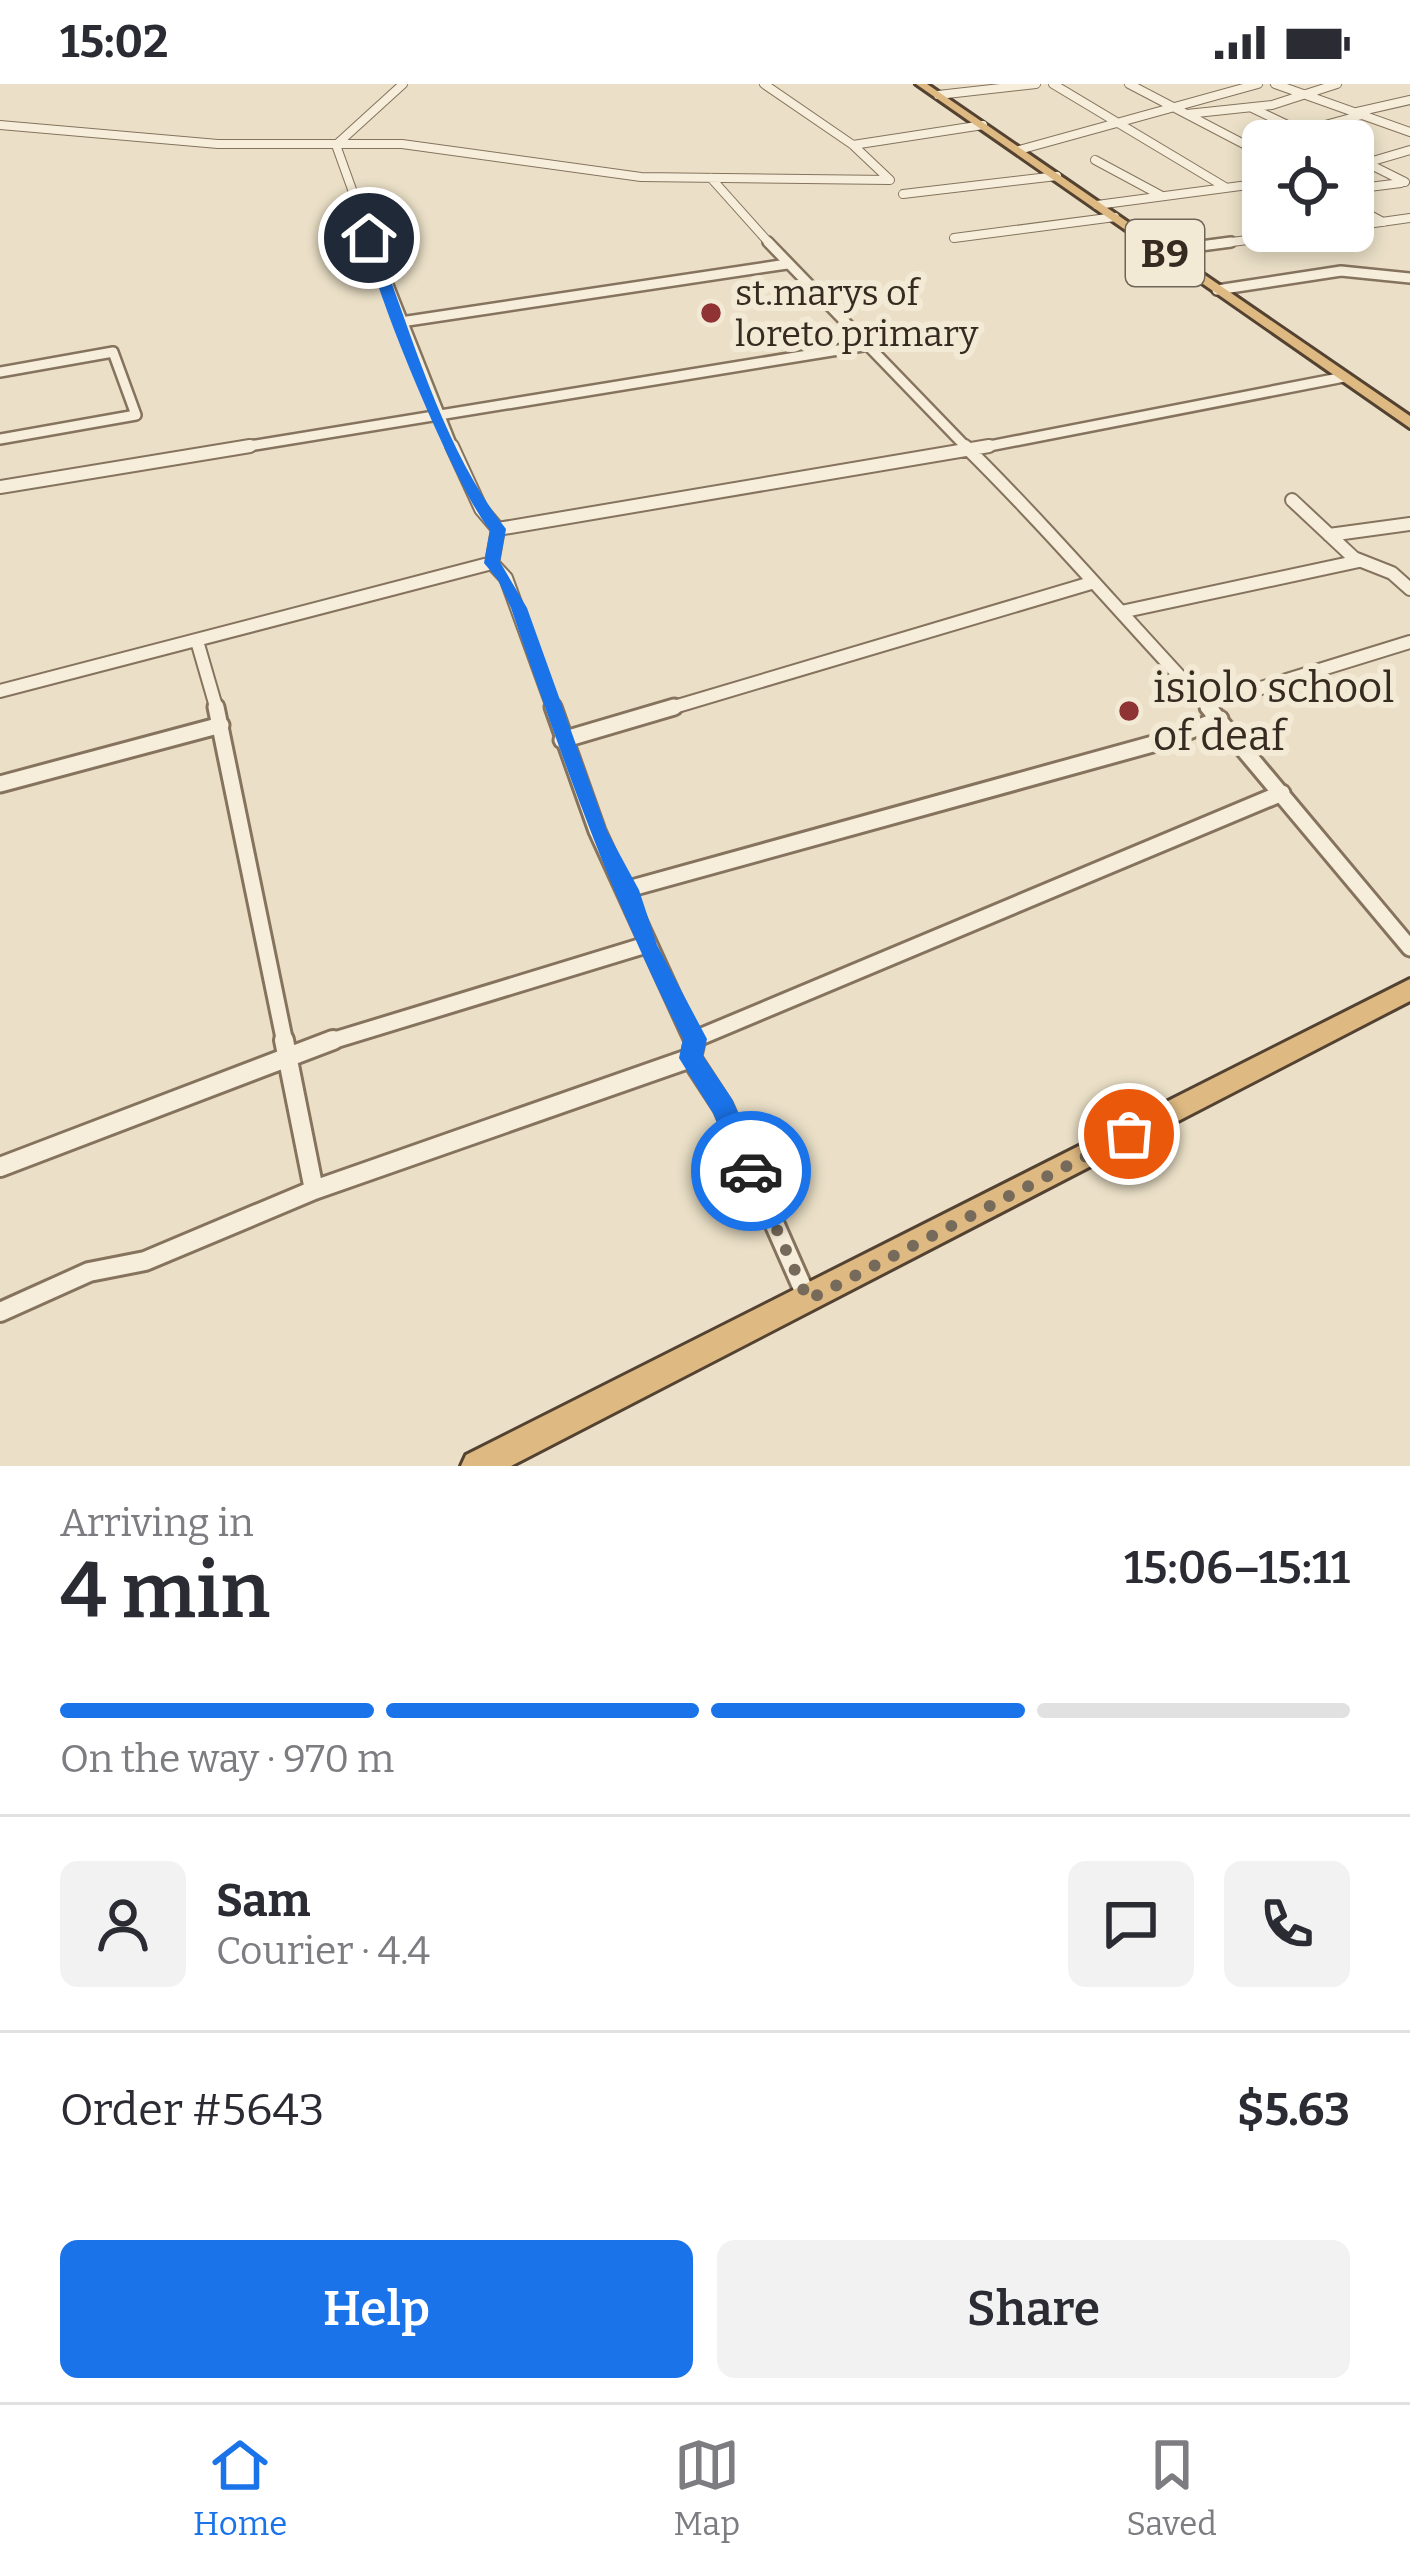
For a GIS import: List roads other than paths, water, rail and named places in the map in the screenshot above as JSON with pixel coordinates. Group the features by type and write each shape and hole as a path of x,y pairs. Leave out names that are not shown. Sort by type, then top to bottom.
{"highway":[{"name":"B9","path":"921,84 1410,423"},
{"path":"477,1466 1410,989"}],"street":[{"path":"403,84 341,140 338,154 437,414 481,509 498,529"},
{"path":"0,124 242,146 341,140 466,151 616,176 890,180 854,145 764,84"},
{"path":"938,95 1036,84"},
{"path":"1053,84 1225,187"},
{"path":"1129,84 1242,143"},
{"path":"1019,150 1258,84"},
{"path":"1275,84 1410,132"},
{"path":"1187,114 1252,108 1337,84"},
{"path":"1338,120 1410,100"},
{"path":"1252,108 1276,120"},
{"path":"854,145 983,125"},
{"path":"1374,161 1410,150"},
{"path":"1095,160 1162,196"},
{"path":"1374,167 1408,182"},
{"path":"903,194 1057,176"},
{"path":"711,178 863,346 1065,544 1091,583 1220,719 1410,948"},
{"path":"1374,186 1408,182"},
{"path":"1097,205 1242,185"},
{"path":"955,238 1115,217"},
{"path":"1374,217 1383,222"},
{"path":"1374,223 1410,218"},
{"path":"1163,251 1242,241"},
{"path":"401,322 787,263"},
{"path":"1216,290 1341,272 1410,278"},
{"path":"0,487 863,346"},
{"path":"0,372 113,352 136,415 0,439"},
{"path":"498,529 970,450 1344,377"},
{"path":"1292,500 1359,561 1392,573 1410,589"},
{"path":"1329,535 1410,524"},
{"path":"492,563 498,529"},
{"path":"1121,612 1359,561"},
{"path":"0,691 492,563"},
{"path":"492,563 506,578 519,608 597,831 628,890 646,945 808,1300"},
{"path":"562,740 1091,583"},
{"path":"196,641 221,725 314,1190"},
{"path":"1207,705 1410,641"},
{"path":"628,890 1160,742 1220,719"},
{"path":"0,784 221,725"},
{"path":"0,1312 120,1262 146,1261 314,1190 693,1048 1282,793"},
{"path":"0,1167 358,1030 646,945"}],"place":[{"name":"st.marys of loreto primary","path":"711,313"},
{"name":"isiolo school of deaf","path":"1129,711"}]}
